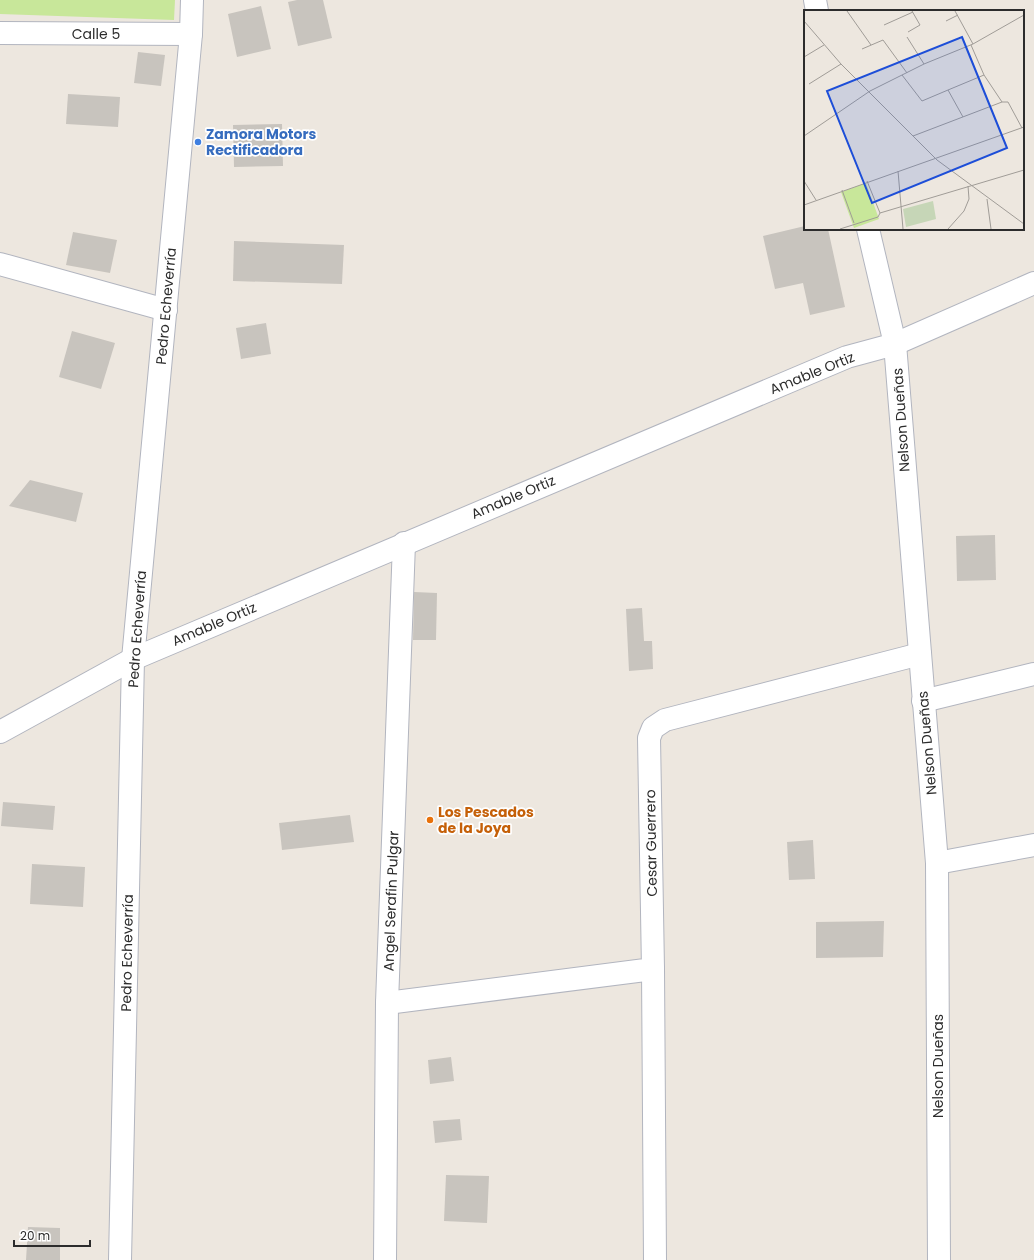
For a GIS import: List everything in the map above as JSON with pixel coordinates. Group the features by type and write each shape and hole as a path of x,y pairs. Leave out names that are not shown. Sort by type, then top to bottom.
{"street":[{"name":"Pedro Echeverría","path":"120,1260 133,659 191,34 192,0"},
{"path":"815,0 817,10"},
{"name":"Calle 5","path":"0,33 191,34"},
{"name":"Nelson Dueñas","path":"868,230 895,344 937,862 939,1260"},
{"path":"0,264 166,310"},
{"name":"Amable Ortiz","path":"0,732 133,659 404,543 847,357 895,344 1034,283"},
{"name":"Angel Serafin Pulgar","path":"385,1260 387,1004 404,543"},
{"name":"Cesar Guerrero","path":"655,1260 653,969 649,738 652,728 665,720 920,654"},
{"path":"923,701 1034,674"},
{"path":"937,862 1034,845"},
{"path":"387,1004 653,969"}],"green space":[{"path":"0,0 175,0 174,20 0,14"}],"building":[{"path":"297,0 323,0 332,38 298,46 288,2"},
{"path":"261,6 271,49 237,57 228,14"},
{"path":"138,52 165,55 161,86 134,83"},
{"path":"68,94 120,97 118,127 66,124"},
{"path":"282,124 283,166 234,167 233,125"},
{"path":"804,226 804,230 828,230 845,307 810,315 803,283 775,289 763,236"},
{"path":"73,232 117,240 110,273 66,265"},
{"path":"234,241 344,245 342,284 233,281"},
{"path":"266,323 271,354 241,359 236,328"},
{"path":"72,331 115,343 101,389 59,377"},
{"path":"30,480 83,493 76,522 9,506"},
{"path":"995,535 996,580 957,581 956,536"},
{"path":"414,592 437,593 436,640 413,640"},
{"path":"642,608 644,641 652,641 653,669 629,671 626,609"},
{"path":"3,802 55,806 53,830 1,826"},
{"path":"350,815 354,842 282,850 279,823"},
{"path":"813,840 815,879 789,880 787,842"},
{"path":"32,864 85,867 83,907 30,904"},
{"path":"884,921 883,957 816,958 816,922"},
{"path":"451,1057 454,1081 430,1084 428,1060"},
{"path":"460,1119 462,1140 435,1143 433,1121"},
{"path":"446,1175 489,1176 487,1223 444,1221"},
{"path":"28,1227 60,1228 60,1260 26,1260"}],"place":[{"name":"Zamora Motors Rectificadora","path":"198,142"},
{"name":"Los Pescados de la Joya","path":"430,820"}]}
